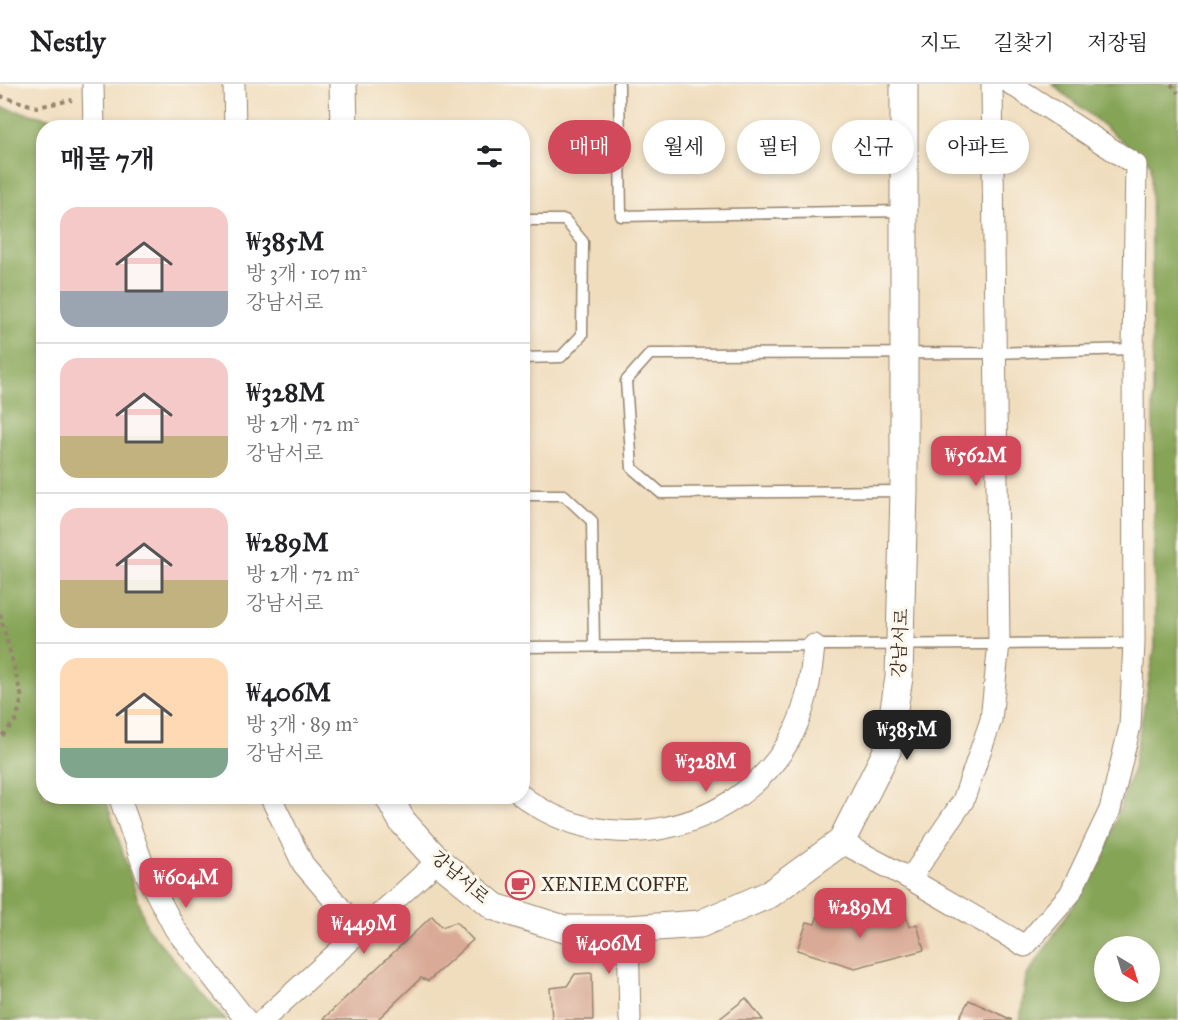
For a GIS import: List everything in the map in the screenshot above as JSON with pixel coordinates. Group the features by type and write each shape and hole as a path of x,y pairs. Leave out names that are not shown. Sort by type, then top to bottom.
{"street":[{"path":"234,84 235,120"},
{"path":"343,84 344,120"},
{"name":"강남서로","path":"392,804 402,822 438,861 495,907 564,929 628,930 700,924 770,894 841,842 887,751 899,678 904,491 904,84"},
{"path":"910,879 963,801 991,720 999,644 992,84"},
{"path":"841,842 1025,946 1070,894 1110,810 1130,726 1134,643 1133,349 1136,165 1011,84"},
{"path":"93,90 94,120"},
{"path":"530,803 539,810 593,830 649,832 705,817 739,796 768,770 788,742 802,711 811,681 814,645"},
{"path":"122,804 147,876 175,929 246,1020"},
{"path":"274,804 303,864 361,932"},
{"path":"263,1020 438,861"},
{"path":"628,930 630,1020"}],"lane":[{"path":"619,84 621,216 903,211"},
{"path":"530,220 565,220 583,242 582,335 561,357 530,358"},
{"path":"904,491 661,493 632,468 626,381 650,354 994,353 1133,349"},
{"path":"530,495 564,495 591,521 594,646"},
{"path":"530,647 1134,643"}],"path":[{"path":"1171,84 1178,93"},
{"path":"0,96 37,106 93,90"},
{"path":"0,614 22,698 16,720 0,738"}],"green space":[{"path":"1052,84 1178,84 1178,1020 1020,1020 1026,977 1103,860 1133,768 1155,647 1151,164"},
{"path":"0,107 57,120 36,120 36,804 107,804 147,928 226,1020 0,1020"}],"building":[{"path":"820,909 861,923 904,910 909,927 917,924 924,950 855,968 797,950 807,922 815,924"},
{"path":"432,916 442,927 456,922 473,940 428,981 421,978 377,1020 322,1020"},
{"path":"592,973 593,1020 552,1020 550,988 567,986 575,974"},
{"path":"746,998 763,1020 718,1020"},
{"path":"969,1000 1012,1020 958,1020"}],"place":[{"name":"XENIEM COFFE","path":"520,885"}]}
